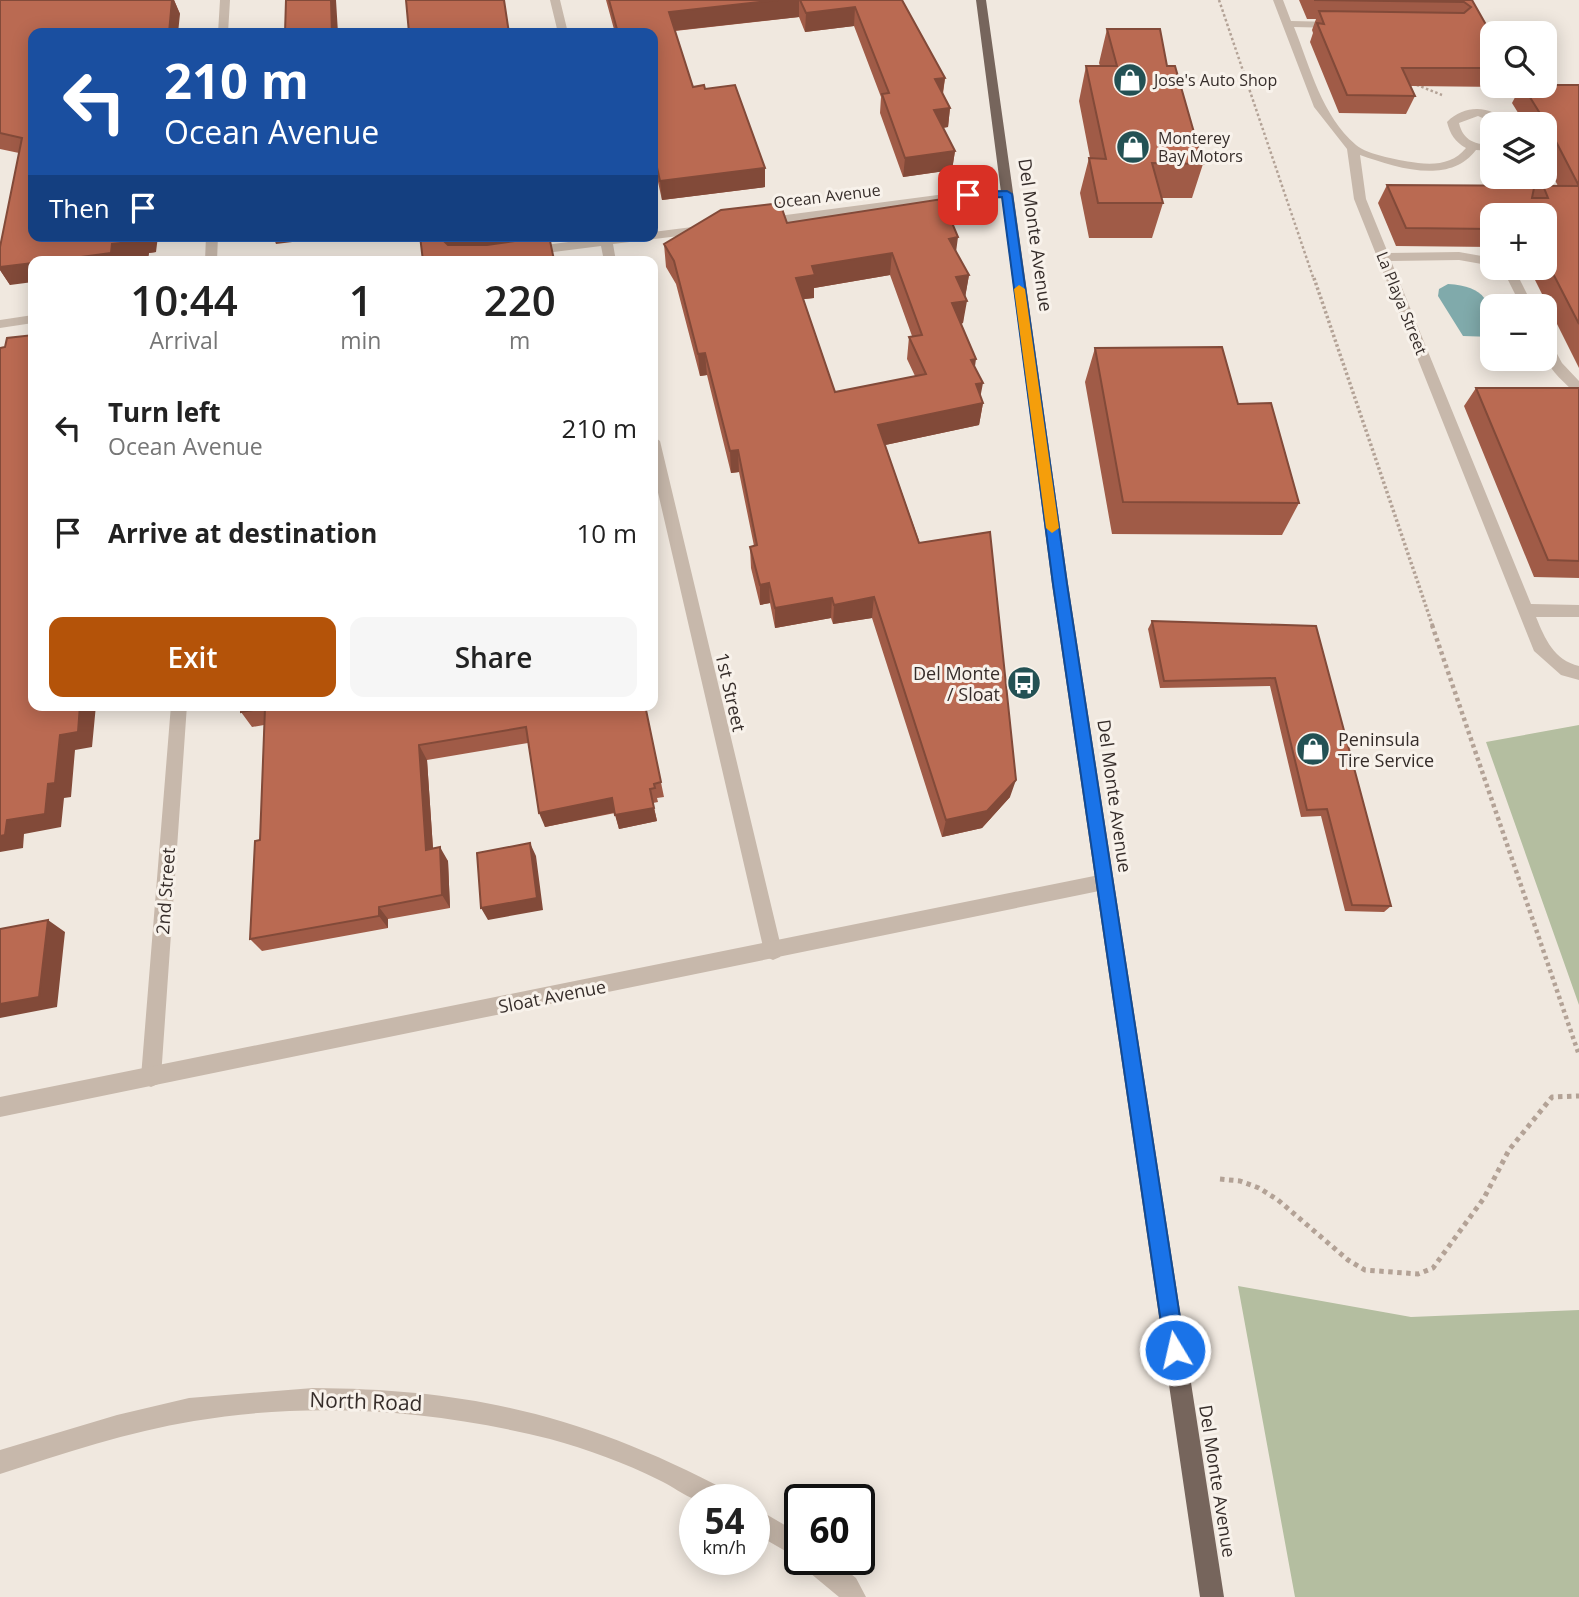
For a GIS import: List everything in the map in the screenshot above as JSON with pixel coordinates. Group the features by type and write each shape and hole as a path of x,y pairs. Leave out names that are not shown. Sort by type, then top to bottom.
{"main road":[{"name":"Del Monte Avenue","path":"981,0 1060,584 1212,1597"}],"street":[{"path":"223,28 225,0"},
{"path":"555,0 561,28"},
{"path":"1278,0 1320,107 1353,149 1392,162 1435,167 1462,159 1473,146"},
{"path":"1288,24 1350,25"},
{"path":"1480,147 1460,141 1453,122 1460,117 1484,112"},
{"name":"La Playa Street","path":"1353,149 1360,199 1542,651 1567,670 1579,673"},
{"name":"Ocean Avenue","path":"749,223 968,195 1007,194"},
{"path":"658,235 721,227"},
{"path":"520,253 583,242"},
{"path":"1383,257 1459,256 1480,260"},
{"path":"0,324 28,320"},
{"path":"1557,367 1579,389"},
{"name":"1st Street","path":"658,462 773,951"},
{"path":"1525,610 1573,613 1579,611"},
{"name":"2nd Street","path":"151,1077 178,711"},
{"name":"Sloat Avenue","path":"0,1107 1104,882"},
{"name":"North Road","path":"0,1461 134,1422 191,1409 286,1400 378,1398 457,1406 545,1425 635,1456 690,1484"},
{"path":"832,1575 854,1597"}],"path":[{"path":"1219,0 1579,1055"},
{"path":"1405,76 1413,85 1439,93 1445,98"},
{"path":"1507,189 1510,200"},
{"path":"1220,1179 1231,1178 1257,1188 1291,1210 1322,1240 1367,1271 1410,1277 1424,1274 1433,1268 1484,1198 1509,1150 1552,1097 1579,1096"}],"green space":[{"path":"1579,725 1579,1005 1486,742"},
{"path":"1238,1286 1411,1317 1579,1310 1579,1597 1295,1597"}],"water":[{"path":"1448,284 1461,285 1480,294 1480,337 1463,336 1438,296 1439,289"}],"building":[{"path":"0,0 172,0 169,28 28,28 28,242 130,242 112,244 111,253 88,256 28,256 28,264 0,267 0,247 22,138 0,133"},
{"path":"286,0 331,0 332,28 285,28"},
{"path":"406,0 504,0 508,28 409,28"},
{"path":"609,0 778,0 669,12 693,87 704,85 705,89 735,85 765,168 660,181 658,28 617,28"},
{"path":"800,0 902,0 945,78 935,79 950,108 934,110 955,151 905,158 882,94 889,93 855,7 806,13"},
{"path":"1314,0 1472,0 1484,21 1480,21 1480,68 1402,68 1415,96 1347,95 1317,23 1324,24 1319,11 1464,13 1471,7 1464,2"},
{"path":"1107,29 1160,29 1167,66 1175,66 1203,164 1152,163 1163,203 1098,203 1089,158 1106,159 1086,66 1117,66"},
{"path":"1557,85 1579,85 1579,186 1557,143 1557,112 1539,112 1530,98 1557,98"},
{"path":"1387,185 1534,189 1532,198 1548,198 1544,189 1579,186 1579,324 1556,280 1557,203 1480,203 1480,229 1406,228"},
{"path":"942,199 958,237 949,239 969,275 956,277 967,301 952,303 976,359 971,360 983,383 976,384 983,403 878,425 919,543 990,532 1016,780 987,811 946,820 874,597 834,605 832,598 775,608 769,583 760,585 750,547 757,545 738,450 730,451 705,353 698,354 674,261 664,244 721,210 780,203 787,223","holes":["892,253 922,335 909,337 926,374 835,392 796,278 815,275 812,266"]},
{"path":"421,242 487,245 550,242 553,256 422,256"},
{"path":"28,336 28,711 80,711 78,732 60,735 55,783 48,784 45,814 7,820 5,835 0,836 0,348 5,347 7,338"},
{"path":"1222,347 1238,404 1271,403 1299,503 1123,502 1095,348"},
{"path":"1476,388 1579,388 1579,561 1548,560"},
{"path":"1152,621 1316,626 1391,906 1352,905 1327,809 1307,810 1275,678 1164,681"},
{"path":"265,711 646,711 661,782 650,789 654,808 615,815 612,798 539,813 526,727 419,745 426,850 440,847 442,895 379,907 379,916 250,939 255,841 260,840"},
{"path":"530,843 537,898 481,908 477,853"},
{"path":"48,920 39,997 0,1004 0,929"}],"slow traffic":[{"path":"1019,289 1052,528"}],"place":[{"name":"Jose's Auto Shop","path":"1130,80"},
{"name":"Monterey Bay Motors","path":"1133,147"},
{"name":"Del Monte / Sloat","path":"1024,683"},
{"name":"Peninsula Tire Service","path":"1313,749"}],"route":[{"path":"968,195 1007,194 1060,584 1175,1350"}]}
